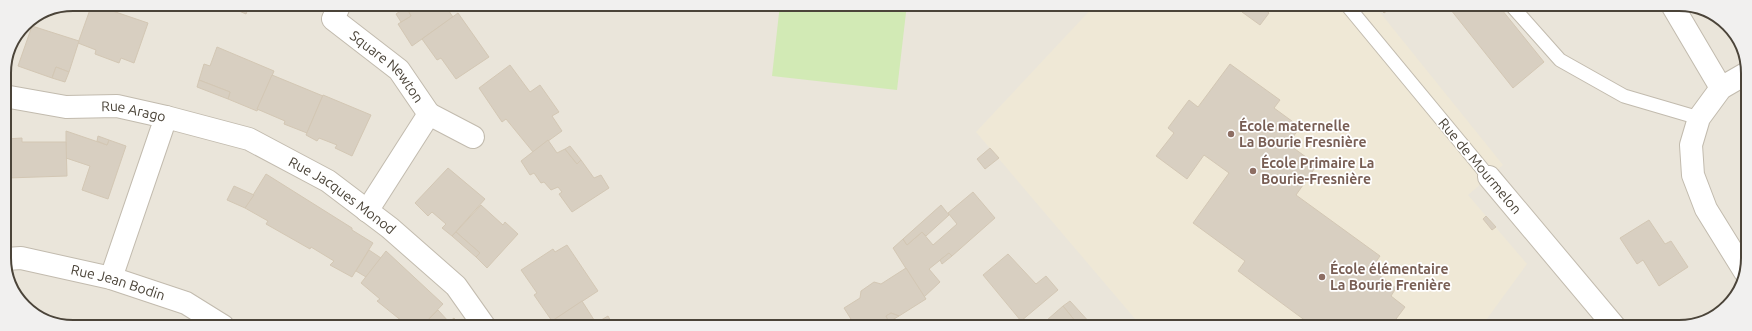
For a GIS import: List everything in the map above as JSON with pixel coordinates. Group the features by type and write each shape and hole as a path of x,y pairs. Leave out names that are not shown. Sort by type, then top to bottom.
{"street":[{"name":"Square Newton","path":"337,11 334,19 399,70 429,114 473,137"},
{"path":"1676,11 1721,88"},
{"path":"1740,264 1706,209 1693,175 1691,145 1699,118 1721,88 1741,76"},
{"name":"Rue Arago","path":"11,97 66,107 117,106 166,117 111,278"},
{"name":"Square Newton","path":"367,211 429,114"},
{"name":"Rue Jacques Monod","path":"166,117 249,139 328,181 390,228 456,286 481,320"},
{"name":"Rue de Mourmelon","path":"1489,177 1609,320"},
{"name":"Rue Jean Bodin","path":"11,259 22,258 111,278 186,303 213,320"}],"lane":[{"name":"Rue de Mourmelon","path":"1352,11 1489,177"},
{"path":"1516,11 1560,60 1624,96 1699,118"}],"shaded area":[{"name":"École Primaire La Bourie-Fresnière","path":"1089,11 1379,11 1503,165 1468,195 1527,264 1486,320 1136,320 976,132"},
{"path":"1679,11 1695,13 1710,19 1726,32 1733,42 1740,61 1740,266 1738,278 1733,289 1720,305 1703,315 1691,319 1679,320 65,319 45,314 26,299 16,282 12,270 11,258 12,61 21,38 29,29 38,21 61,12"}],"green space":[{"path":"779,11 906,11 897,90 772,76"}],"building":[{"path":"89,11 113,11 148,23 134,63 121,58 119,63 95,54 96,50 78,43"},
{"path":"239,11 247,11 246,14"},
{"path":"400,11 408,11 411,16 401,22 396,14"},
{"path":"408,11 449,11 453,17 412,46 398,24 411,16"},
{"path":"1267,11 1269,13 1260,25 1242,12"},
{"path":"1452,11 1503,11 1544,62 1513,88"},
{"path":"458,13 489,57 456,79 441,58 437,60 422,39"},
{"path":"32,26 79,41 69,72 56,67 52,78 18,66"},
{"path":"217,47 274,71 257,111 228,99 230,92 199,80 204,64 210,66"},
{"path":"1230,64 1280,100 1274,108 1300,127 1288,144 1317,165 1296,195 1380,256 1371,269 1396,288 1391,296 1405,307 1395,320 1304,320 1238,271 1245,261 1193,223 1229,173 1204,155 1187,179 1156,156 1174,133 1168,128 1189,100 1198,107"},
{"path":"510,65 530,92 540,85 559,112 552,116 562,131 533,152 506,119 502,122 479,88"},
{"path":"56,67 69,72 65,82 52,78"},
{"path":"272,75 323,96 307,133 284,124 285,121 257,109"},
{"path":"199,80 230,92 228,99 197,87"},
{"path":"323,95 371,115 352,156 335,148 337,145 319,138 317,141 306,135"},
{"path":"66,131 107,145 109,140 126,146 108,199 82,190 90,166 66,158"},
{"path":"98,136 109,140 107,145 97,141"},
{"path":"22,138 22,142 66,142 67,176 11,178 11,139"},
{"path":"548,140 557,153 565,149 577,164 581,160 594,178 601,175 609,188 572,212 559,194 562,192 558,187 551,190 544,182 541,183 534,173 530,175 521,161"},
{"path":"570,146 581,160 577,164 565,149"},
{"path":"990,148 999,158 985,169 977,159"},
{"path":"448,168 485,199 452,236 442,228 446,224 432,212 428,216 415,203"},
{"path":"266,174 352,228 352,230 373,243 352,277 330,265 334,261 311,247 310,249 266,224 268,221 245,208"},
{"path":"234,186 254,195 245,208 227,200"},
{"path":"973,192 995,218 952,256 949,253 929,269 940,282 924,297 893,248 903,239 907,245 922,232 933,245 957,224 948,213"},
{"path":"481,205 503,225 505,222 518,234 487,268 476,257 480,253 456,232"},
{"path":"941,205 949,215 926,236 922,232 907,245 903,239"},
{"path":"1486,216 1496,227 1492,230 1483,219"},
{"path":"1649,220 1665,244 1671,241 1688,267 1659,286 1643,260 1637,264 1620,238"},
{"path":"456,232 480,253 476,257 452,236"},
{"path":"567,245 598,291 551,320 534,295 537,293 521,270 553,249 555,252"},
{"path":"369,250 381,258 366,277 356,271"},
{"path":"386,251 443,304 428,320 401,320 377,301 380,299 361,283"},
{"path":"949,253 952,256 942,264 940,260"},
{"path":"1008,254 1036,284 1046,276 1058,290 1022,320 1020,320 983,275"},
{"path":"906,268 926,299 899,316 891,313 886,316 888,320 852,320 844,308 860,298 861,291 874,282 881,284"},
{"path":"582,301 594,320 554,320"},
{"path":"1070,301 1087,320 1074,320 1063,306"},
{"path":"1063,306 1074,320 1047,320"},
{"path":"438,310 447,320 428,320"},
{"path":"891,313 899,316 892,320 888,320 886,316"},
{"path":"608,316 610,320 601,320"}],"place":[{"name":"École maternelle La Bourie Fresnière","path":"1231,134"},
{"name":"École Primaire La Bourie-Fresnière","path":"1253,171"},
{"name":"École élémentaire La Bourie Frenière","path":"1322,277"}]}
